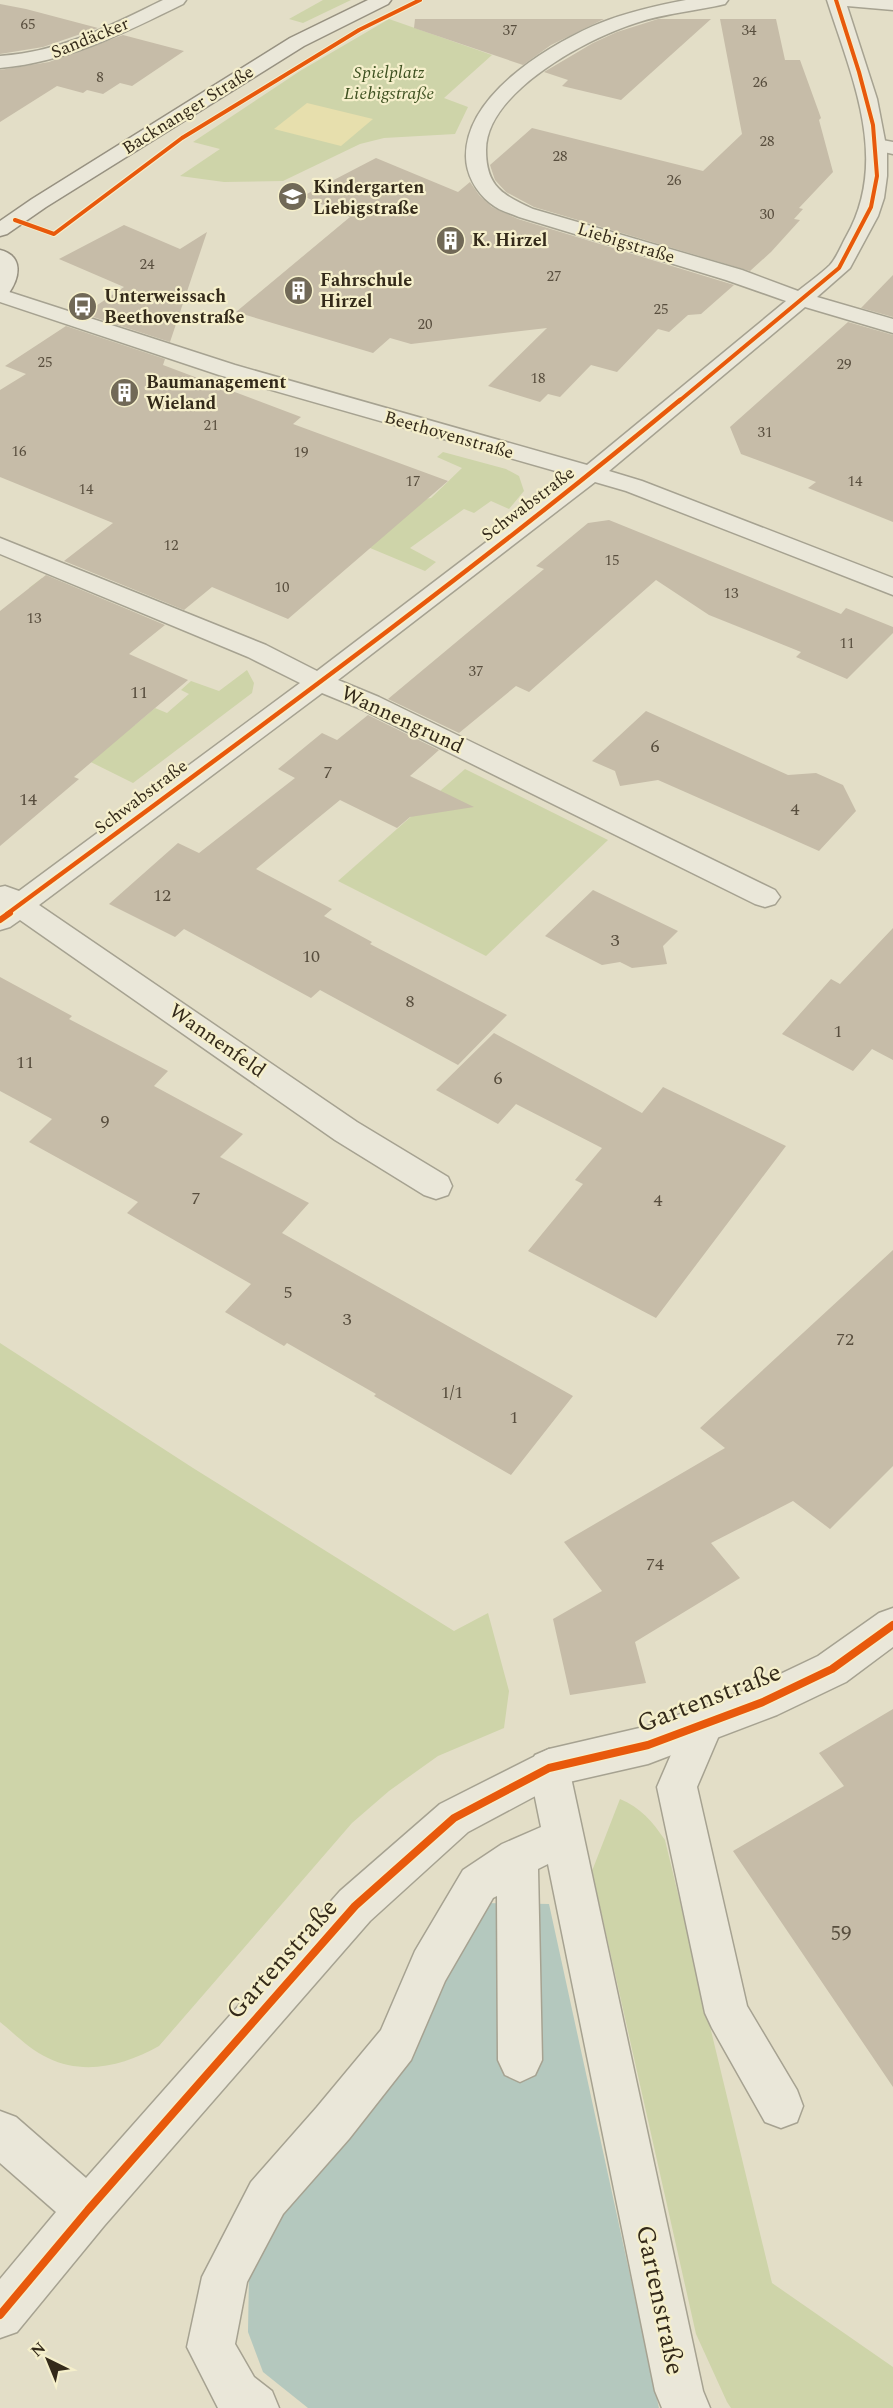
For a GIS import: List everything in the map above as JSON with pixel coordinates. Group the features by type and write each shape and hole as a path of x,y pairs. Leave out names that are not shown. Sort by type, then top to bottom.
{"street":[{"name":"Sandäcker","path":"0,62 46,56 79,47 177,0"},
{"name":"Backnanger Straße","path":"0,230 39,203 297,42 382,0"},
{"name":"Liebigstraße","path":"719,0 674,7 601,30 565,48 535,69 498,100 488,112 477,134 475,160 485,186 500,201 526,213 735,275 893,326"},
{"name":"Schwabstraße","path":"7,906 319,682 590,475 839,268 865,224 874,198 885,147 839,0"},
{"path":"839,0 893,5"},
{"path":"0,256 8,266 9,273 0,288"},
{"name":"Beethovenstraße","path":"0,295 227,370 634,486 893,587"},
{"name":"Wannengrund","path":"0,545 257,651 319,682 370,703 765,897"},
{"name":"Wannenfeld","path":"7,906 346,1131 436,1186"},
{"name":"Gartenstraße","path":"0,2315 88,2210 355,1906 454,1818 549,1768 648,1745 763,1702 832,1669 893,1625"},
{"path":"703,1726 677,1787 727,2013 781,2106"},
{"name":"Gartenstraße","path":"549,1768 679,2391 686,2408"},
{"path":"255,2408 237,2394 211,2347 225,2277 267,2198 333,2123 396,2045 430,1966 478,1884 518,1858 563,1837"},
{"path":"518,1858 520,2060"},
{"path":"0,2133 88,2210"}],"green space":[{"path":"323,0 351,0 303,23 289,19"},
{"name":"Spielplatz Liebigstraße","path":"389,19 492,55 444,98 468,107 455,134 384,138 360,144 283,181 224,182 180,176 220,149 193,142 300,71"},
{"path":"443,452 506,469 519,476 524,491 509,509 491,501 474,513 464,509 410,548 436,562 425,571 296,517 431,498 462,468 437,457"},
{"path":"42,578 115,607 135,725 155,708 167,713 189,694 181,690 191,681 219,691 247,670 254,683 252,693 133,783 0,717 0,652 79,609 29,588"},
{"path":"465,769 608,840 486,956 338,881"},
{"path":"0,1343 193,1468 454,1631 488,1613 509,1691 504,1728 438,1756 389,1791 352,1823 159,2046 133,2058 105,2066 76,2066 48,2058 0,2022"},
{"path":"620,1799 646,1816 665,1840 772,2283 893,2367 893,2408 731,2408 696,2334 592,1871"}],"sand":[{"path":"307,103 373,119 341,146 274,129"}],"shaded area":[{"path":"484,1903 549,1904 659,2408 308,2408 263,2372 248,2332 249,2275 278,2220 345,2144 413,2052 458,1945"}],"building":[{"path":"0,4 98,28 43,47 0,54"},
{"path":"415,19 604,19 551,45 523,65 414,28"},
{"path":"658,19 711,19 621,100 562,86 568,80 544,72 593,43 617,32"},
{"path":"720,19 776,19 785,60 800,60 821,118 819,120 833,172 799,208 803,209 794,219 800,220 750,271 534,207 506,192 495,180 490,165 532,128 703,171 742,134"},
{"path":"123,35 184,51 132,86 120,83 103,94 87,90 83,93 57,86 0,122 0,70 49,62"},
{"path":"376,158 458,192 470,182 479,195 492,207 518,219 734,285 701,314 688,315 669,332 658,329 617,372 591,365 560,397 548,394 540,402 488,386 547,328 411,344 390,338 373,353 236,312 350,217 303,196"},
{"path":"124,225 180,249 207,232 170,342 84,314 124,287 59,259"},
{"path":"893,275 893,317 861,308"},
{"path":"848,322 893,335 893,522 808,488 816,482 741,454 730,427"},
{"path":"66,326 165,359 163,365 301,417 293,424 448,481 288,619 212,587 184,610 64,561 113,523 0,477 0,390 26,374 5,366"},
{"path":"609,520 841,614 846,608 893,627 893,633 847,679 796,657 801,652 709,615 656,580 529,692 516,686 459,733 388,699 544,569 536,566 588,523"},
{"path":"46,575 165,625 129,654 188,680 74,777 79,779 0,846 0,611"},
{"path":"646,711 788,775 816,773 843,785 856,811 819,851 658,780 620,786 615,771 592,761"},
{"path":"368,715 439,750 410,776 474,807 410,817 397,828 340,800 256,869 332,909 324,916 372,942 370,944 507,1015 458,1065 320,990 311,998 184,929 175,937 109,904 178,843 199,853 295,778 278,769 322,733 337,740"},
{"path":"593,890 678,931 663,946 667,964 632,968 620,962 602,965 545,936"},
{"path":"893,928 893,1060 872,1049 853,1071 782,1034 831,979 840,984"},
{"path":"0,977 72,1016 69,1019 168,1071 154,1086 243,1134 220,1157 309,1203 282,1233 573,1396 511,1475 287,1343 284,1346 225,1312 251,1284 127,1213 138,1202 29,1142 52,1119 0,1091"},
{"path":"494,1033 642,1113 663,1087 786,1146 656,1318 528,1251 583,1184 575,1180 602,1148 516,1104 498,1124 436,1090"},
{"path":"893,1250 893,1466 830,1529 793,1501 711,1543 740,1578 635,1642 646,1683 570,1695 553,1619 602,1591 564,1542 725,1448 700,1428"},
{"path":"893,1709 893,2087 733,1851 844,1786 819,1753"}],"cycle path":[{"path":"15,220 54,234 182,138 359,30 420,0"},
{"path":"0,920 319,682 590,475 839,268 859,234 874,198 877,151 867,99 836,0"},
{"path":"0,2315 88,2210 355,1906 454,1818 549,1768 648,1745 763,1702 832,1669 893,1625"}],"place":[{"name":"Kindergarten Liebigstraße","path":"292,197"},
{"name":"K. Hirzel","path":"451,240"},
{"name":"Fahrschule Hirzel","path":"299,290"},
{"name":"Unterweissach Beethovenstraße","path":"83,306"},
{"name":"Baumanagement Wieland","path":"125,392"}]}
